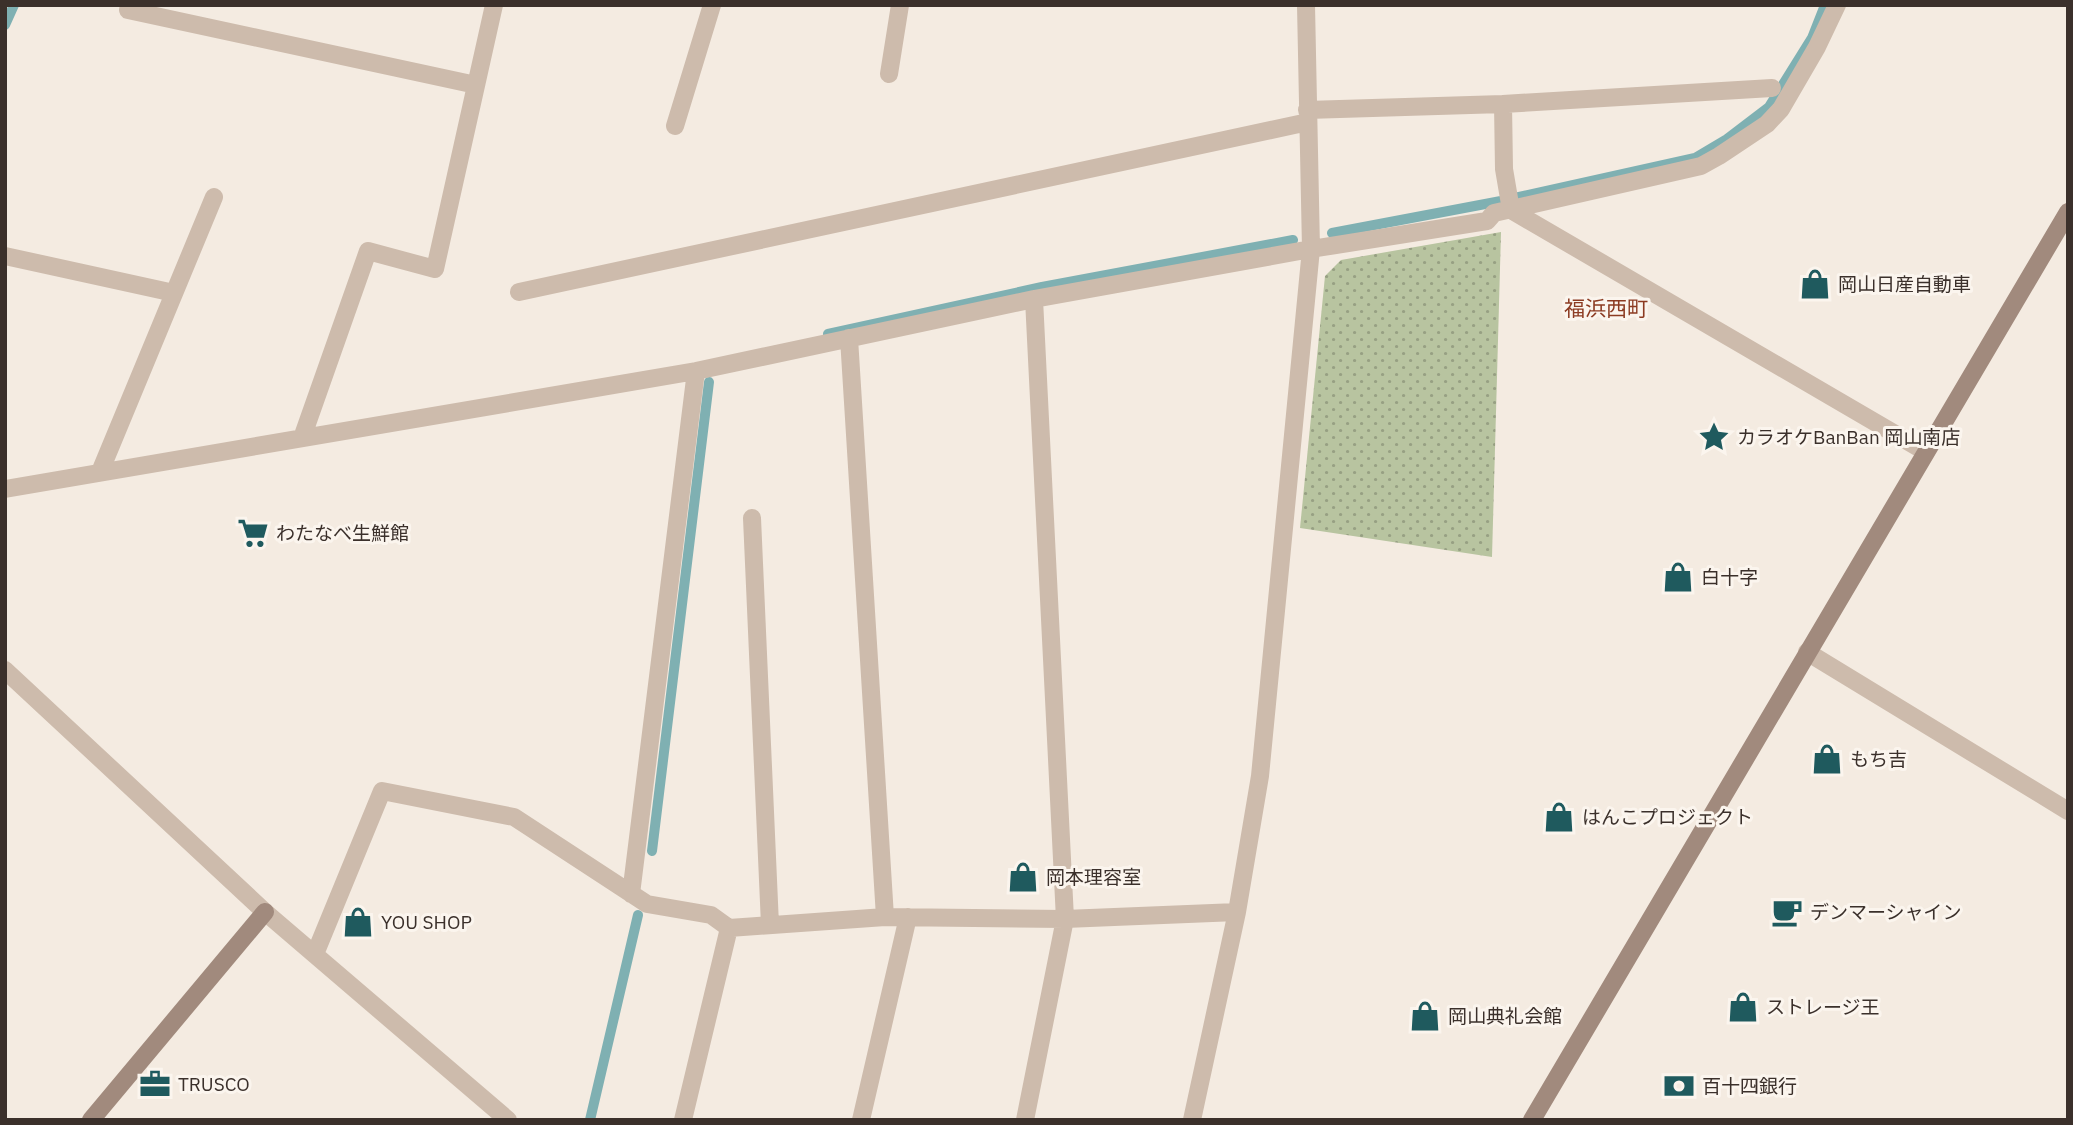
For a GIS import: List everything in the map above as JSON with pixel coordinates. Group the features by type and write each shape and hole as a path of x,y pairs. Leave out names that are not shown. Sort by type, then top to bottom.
{"street":[{"path":"129,5 128,10 476,85"},
{"path":"302,438 368,251 435,269 494,5"},
{"path":"675,126 712,5"},
{"path":"1192,1120 1237,912 1260,776 1311,249 1307,5"},
{"path":"5,489 696,372 1034,299 1311,249 1488,221 1494,213 1510,202 1701,166 1767,124 1781,109 1837,5"},
{"path":"889,75 904,6"},
{"path":"519,292 1308,116 1772,88"},
{"path":"1503,104 1504,169 1510,202 1926,452"},
{"path":"100,472 214,197"},
{"path":"1532,1120 2068,212"},
{"path":"5,256 174,293"},
{"path":"1025,1120 1065,919 1034,299"},
{"path":"849,338 885,917"},
{"path":"632,894 696,372"},
{"path":"752,518 770,925"},
{"path":"1807,652 2068,811"},
{"path":"5,670 265,912 508,1120"},
{"path":"315,954 382,791 514,817 647,904 711,915 729,928 885,917 1065,919 1237,912"},
{"path":"91,1120 265,912"},
{"path":"861,1120 908,917"},
{"path":"683,1120 729,928"}],"green space":[{"path":"1501,232 1492,557 1300,528 1325,276 1341,260"}],"waterway":[{"path":"5,25 14,5"},
{"path":"1332,233 1501,201 1695,158 1727,139 1769,107 1812,38 1825,5"},
{"path":"828,334 1042,287 1293,240"},
{"path":"652,851 709,382"},
{"path":"590,1120 638,915"}],"place":[{"name":"岡山日産自動車","path":"1815,284"},
{"name":"カラオケBanBan 岡山南店","path":"1714,437"},
{"name":"わたなべ生鮮館","path":"253,533"},
{"name":"白十字","path":"1678,577"},
{"name":"もち吉","path":"1827,759"},
{"name":"はんこプロジェクト","path":"1559,817"},
{"name":"岡本理容室","path":"1023,877"},
{"name":"デンマーシャイン","path":"1787,912"},
{"name":"YOU SHOP","path":"358,922"},
{"name":"ストレージ王","path":"1743,1007"},
{"name":"岡山典礼会館","path":"1425,1016"},
{"name":"TRUSCO","path":"155,1084"},
{"name":"百十四銀行","path":"1679,1086"}],"district":[{"name":"福浜西町","path":"1606,309"}]}
